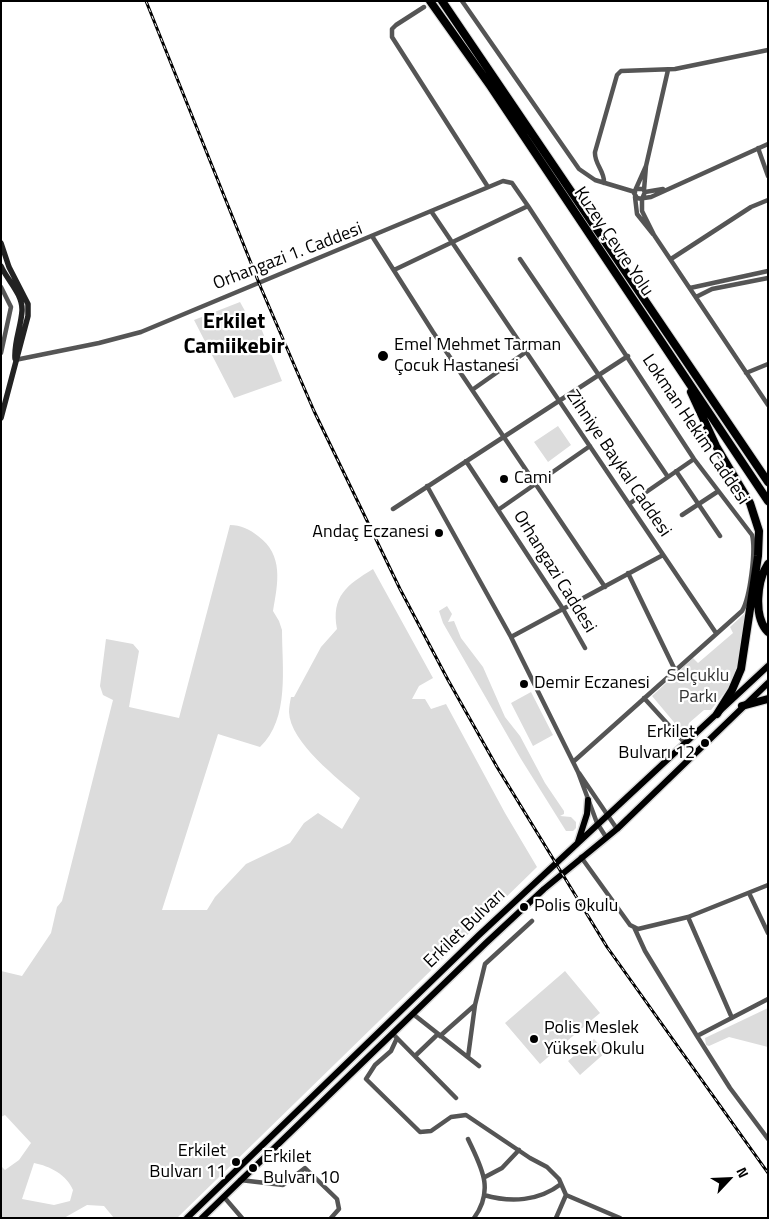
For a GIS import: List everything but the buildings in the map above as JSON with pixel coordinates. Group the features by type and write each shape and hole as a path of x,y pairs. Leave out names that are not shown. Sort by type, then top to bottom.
{"highway":[{"name":"Kuzey Çevre Yolu","path":"430,1 491,88 768,501"},
{"name":"Kuzey Çevre Yolu","path":"442,1 768,482"},
{"path":"684,376 708,431 750,503 759,531 758,556 741,669 732,690 717,714"},
{"path":"715,403 730,419 768,471"},
{"path":"768,564 763,574 758,606 761,620 768,632"},
{"path":"742,706 768,698"}],"main road":[{"name":"Erkilet Bulvarı","path":"187,1218 607,814 768,666"},
{"name":"Erkilet Bulvarı","path":"202,1218 394,1036 413,1014 518,913 581,857 617,829 742,706 768,683"},
{"path":"578,842 588,814 588,800"}],"street":[{"path":"462,1 576,166 590,178 636,192 649,198 665,189 768,144"},
{"path":"372,236 488,187 392,37 394,27 424,7"},
{"path":"604,183 604,177 595,160 595,152 617,75 626,70 668,70 768,50"},
{"path":"668,70 646,166 636,192 637,214 671,259 768,405"},
{"path":"758,148 768,176"},
{"path":"646,166 642,211 654,235"},
{"name":"Lokman Hekim Caddesi","path":"488,187 505,180 511,182 628,356 694,459 717,492 752,535 754,548 744,606 740,613 573,762"},
{"path":"636,192 644,195"},
{"path":"671,259 751,207 768,200"},
{"path":"394,270 528,206"},
{"name":"Zihniye Baykal Caddesi","path":"431,211 716,633"},
{"name":"Orhangazi 1. Caddesi","path":"15,360 99,343 141,332 372,236 472,390 605,587"},
{"path":"1,243 9,268 28,304 28,316 1,418"},
{"path":"520,259 668,477"},
{"path":"1,266 18,295 22,310 14,345 15,360"},
{"path":"690,288 768,271"},
{"path":"696,297 712,289 768,278"},
{"path":"1,287 11,307 1,353"},
{"path":"472,390 526,352"},
{"path":"393,509 505,438 560,402 598,374 628,356"},
{"path":"746,373 768,364"},
{"path":"498,510 590,446"},
{"path":"629,504 694,459"},
{"name":"Orhangazi Caddesi","path":"466,461 563,609 585,648"},
{"path":"676,471 720,536"},
{"path":"427,486 511,637 578,772 597,824 606,838"},
{"path":"682,515 717,492"},
{"path":"511,637 663,555"},
{"path":"628,573 675,670"},
{"path":"644,698 685,743"},
{"path":"578,772 617,829"},
{"path":"581,857 634,928 645,951 696,1036 730,1088 768,1139"},
{"path":"634,928 643,929 688,917 768,885"},
{"path":"749,893 768,933"},
{"path":"688,917 732,1018"},
{"path":"468,1057 475,1004 485,964 532,921"},
{"path":"696,1036 768,999"},
{"path":"415,1056 475,1004"},
{"path":"413,1014 479,1066"},
{"path":"394,1036 456,1098"},
{"path":"394,1036 391,1050 375,1065 366,1079 420,1132 431,1131 451,1117 466,1116 530,1158 548,1167 561,1184 566,1195 620,1218"},
{"path":"468,1139 485,1177 484,1195 474,1218"},
{"path":"485,1177 502,1168 519,1150"},
{"path":"240,1180 283,1185 305,1168 338,1200 339,1207 334,1217"},
{"path":"484,1195 508,1200 528,1198 548,1193 561,1184"},
{"path":"556,1218 566,1195"},
{"path":"224,1197 242,1218"}],"green space":[{"path":"240,302 255,329 261,328 282,381 234,398 194,320"},
{"path":"558,426 571,445 548,462 534,442"},
{"path":"230,525 248,529 266,544 272,552 277,570 273,611 282,630 282,692 276,722 270,735 260,747 218,734 162,910 207,910 215,897 246,864 290,843 304,823 318,813 342,829 360,798 306,748 291,724 289,710 291,697 294,697 321,647 337,629 336,608 343,593 356,580 373,569 433,678 419,686 412,699 425,699 431,709 446,704 505,813 537,867 177,1218 114,1218 104,1206 87,1205 64,1218 1,1218 1,1166 5,1170 19,1160 31,1143 5,1115 1,1117 1,971 22,976 51,933 57,907 62,901 113,700 103,695 100,686 106,639 133,644 139,651 129,707 179,718","holes":["34,1163 52,1169 67,1180 73,1190 70,1201 54,1205 22,1199"]},
{"path":"447,606 452,614 448,622 454,621 461,638 483,667 505,717 520,736 545,783 564,811 564,814 560,816 571,817 576,822 576,828 573,831 566,831 521,759 443,623 439,611"},
{"name":"Selçuklu Parkı","path":"745,613 736,678 711,710 704,710 689,723 688,730 683,733 652,696 693,658 698,663 733,633 730,627"},
{"path":"531,692 553,735 533,746 511,703"},
{"path":"565,971 600,1013 540,1064 505,1023"},
{"path":"768,1008 768,1047 729,1037 709,1046 706,1045 705,1038"},
{"path":"594,1039 606,1052 580,1075 568,1061"}],"railway":[{"path":"146,1 261,288 314,411 400,589 448,680 497,767 607,947 768,1173"}],"place":[{"name":"Emel Mehmet Tarman Çocuk Hastanesi","path":"383,356"},
{"name":"Cami","path":"504,479"},
{"name":"Andaç Eczanesi","path":"439,533"},
{"name":"Demir Eczanesi","path":"524,684"},
{"name":"Erkilet Bulvarı 12","path":"705,743"},
{"name":"Polis Okulu","path":"524,907"},
{"name":"Polis Meslek Yüksek Okulu","path":"534,1039"},
{"name":"Erkilet Bulvarı 11","path":"236,1162"},
{"name":"Erkilet Bulvarı 10","path":"253,1168"}],"district":[{"name":"Erkilet Camiikebir","path":"234,336"}]}
